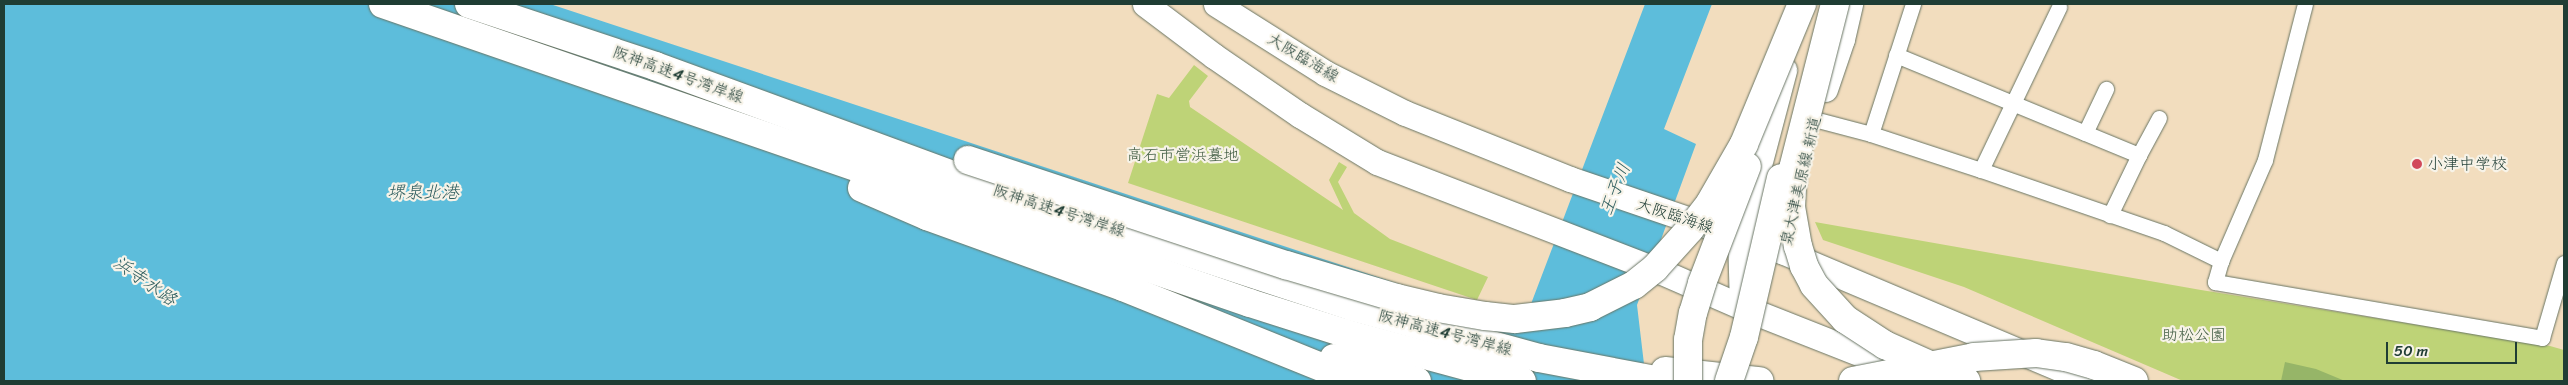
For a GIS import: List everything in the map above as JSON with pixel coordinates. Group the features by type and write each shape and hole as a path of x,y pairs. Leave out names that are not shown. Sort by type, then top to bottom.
{"highway":[{"name":"阪神高速4号湾岸線","path":"383,4 1250,303 1360,338 1522,381"},
{"name":"阪神高速4号湾岸線","path":"469,4 656,66 960,178 1269,281 1447,334 1539,358 1661,381"},
{"path":"656,66 968,160 1354,286 1438,308 1485,316 1531,318 1564,314 1612,298 1634,285 1674,249 1710,202 1744,144 1802,4"},
{"path":"1688,381 1688,340 1702,283 1775,96 1807,4"},
{"path":"1729,381 1744,337 1786,157 1834,4"},
{"path":"1834,4 1793,169 1791,207 1798,246 1804,266 1814,285 1844,319 1885,345 1966,381"},
{"path":"428,19 465,36 794,158 927,216 1122,287 1353,364 1417,381"},
{"path":"1122,287 1356,381"},
{"path":"1447,334 1537,351 1686,374 1759,381"},
{"path":"1853,381 1974,357 2036,353 2094,365 2134,381"}],"main road":[{"path":"1145,4 1214,56 1300,115 1377,162 1662,272 1742,307 1930,381"},
{"path":"1742,307 1740,237 1802,4"},
{"name":"泉大津美原線 新道","path":"1742,307 1784,252 1814,119 1842,39 1850,4"},
{"name":"大阪臨海線","path":"1220,5 1325,73 1405,113 1570,179 1784,252 2090,381"}],"street":[{"path":"1871,134 1913,4"},
{"path":"2305,4 2265,160 2221,261 2215,282 2542,338 2564,263"},
{"path":"1981,170 2059,7"},
{"path":"1896,55 2139,155"},
{"path":"2085,133 2106,90"},
{"path":"2110,215 2159,118"},
{"path":"1814,119 1871,134 2164,233 2221,261"}],"green space":[{"name":"高石市営浜墓地","path":"1194,65 1208,76 1189,101 1190,107 1343,210 1329,180 1339,162 1347,167 1338,182 1354,213 1390,239 1488,277 1477,300 1128,183 1157,94 1169,98"},
{"name":"助松公園","path":"1815,222 2201,290 2550,346 2564,350 2564,381 2183,381 1964,287 1823,240"},
{"path":"2285,362 2316,369 2345,381 2281,381"}],"water":[{"name":"堺泉北港","path":"4,4 550,4 1523,325 1645,4 1712,4 1664,129 1696,144 1637,305 1646,381 4,381"}],"place":[{"name":"小津中学校","path":"2417,164"}],"water label":[{"name":"王子川","path":"1615,189"},
{"name":"浜寺水路","path":"145,281"}]}
